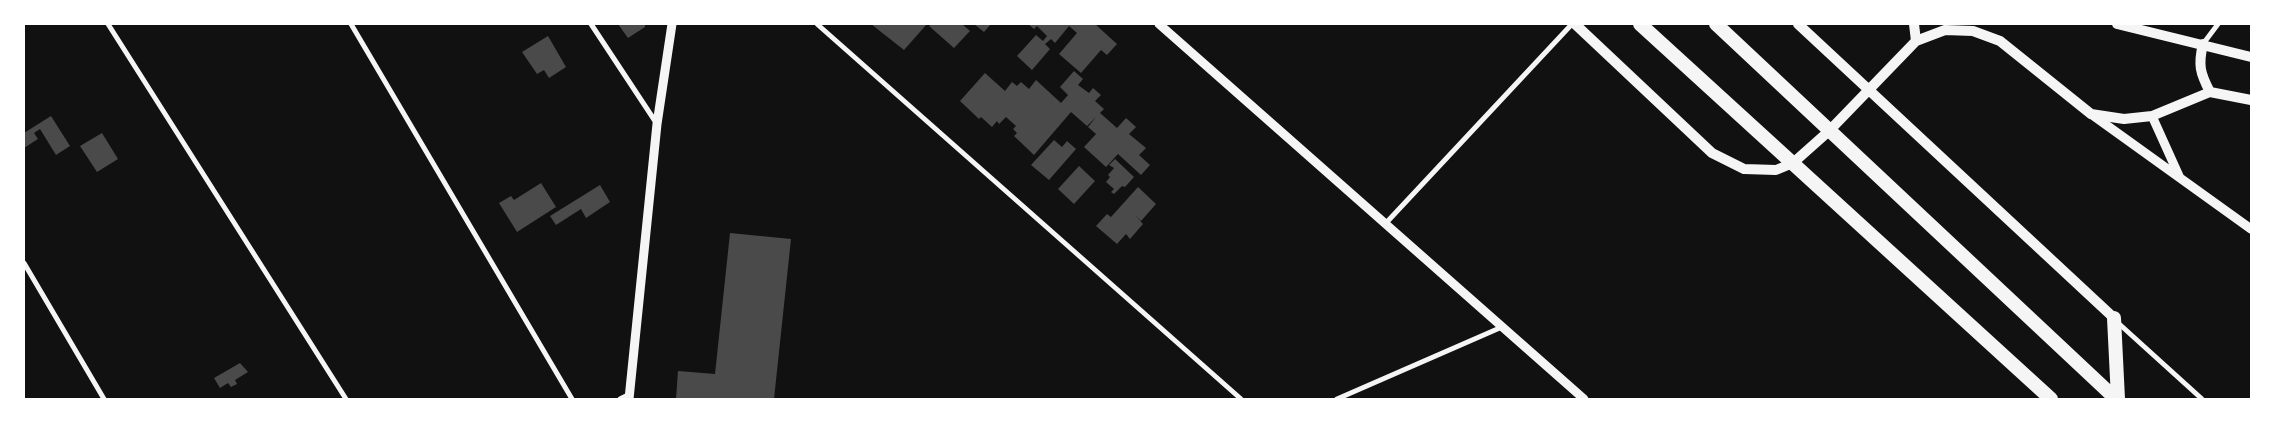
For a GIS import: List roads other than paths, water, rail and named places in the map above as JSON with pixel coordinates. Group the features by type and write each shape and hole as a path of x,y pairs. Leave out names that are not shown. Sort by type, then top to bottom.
{"highway":[{"path":"1640,24 2051,399"},
{"path":"1716,24 2117,399"},
{"path":"2114,318 2117,399"}],"main road":[{"path":"1574,24 1712,153 1744,169 1776,170 1793,163 1829,131 1916,41 1945,30 1973,31 2000,41 2091,114 2124,119 2152,116 2210,92 2221,92 2251,100"},
{"path":"1798,24 2114,318"},
{"path":"1914,24 1916,41"},
{"path":"2117,24 2251,57"},
{"path":"2203,44 2200,72 2210,92"}],"street":[{"path":"108,24 346,399"},
{"path":"351,24 572,399"},
{"path":"591,24 657,124"},
{"path":"620,399 630,397 657,124 672,24"},
{"path":"817,24 1240,399"},
{"path":"1159,24 1584,399"},
{"path":"1386,223 1574,24"},
{"path":"2203,44 2218,24"},
{"path":"2091,114 2251,229"},
{"path":"2152,116 2180,179"},
{"path":"24,263 104,399"},
{"path":"2114,318 2202,399"},
{"path":"1338,399 1503,327"}]}
